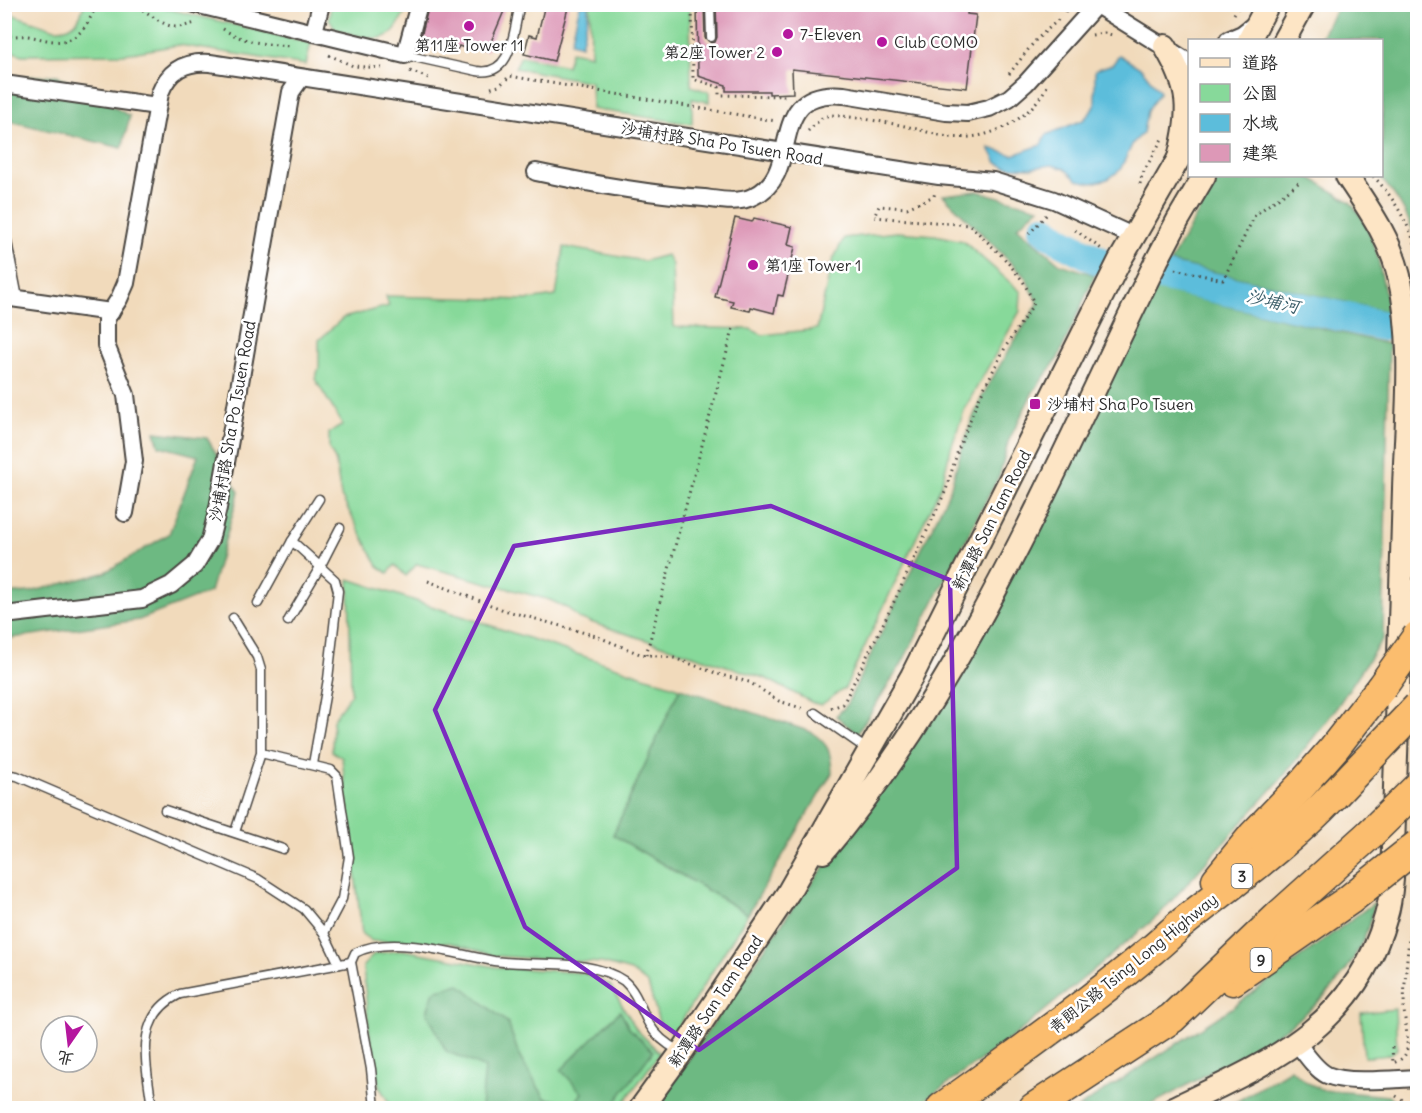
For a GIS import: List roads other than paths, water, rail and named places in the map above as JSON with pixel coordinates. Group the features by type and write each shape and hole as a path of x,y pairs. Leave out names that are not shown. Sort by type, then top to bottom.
{"highway":[{"path":"1294,815 1334,748 1382,688 1418,636"},
{"name":"青朗公路 Tsing Long Highway","path":"942,1108 1044,1035 1270,855 1294,815 1418,707"},
{"path":"1172,1018 1418,787"},
{"name":"9","path":"1034,1108 1293,939 1349,900 1418,845"}],"street":[{"path":"195,4 405,55 419,4"},
{"path":"314,32 321,4"},
{"path":"1289,36 1304,4"},
{"path":"536,172 602,186 669,196 736,201 754,197 768,187 778,172 792,118 801,106 814,97 829,94 946,112 968,113 990,108 1009,98 1026,83 1096,5 1188,62"},
{"path":"1230,39 1259,22"},
{"path":"1165,46 1188,48"},
{"name":"新潭路 San Tam Road","path":"641,1108 681,1053 788,892 912,676 1114,270 1184,152 1188,112 1183,82 1165,46"},
{"name":"沙埔村路 Sha Po Tsuen Road","path":"124,513 134,461 126,395 106,345 106,319 126,283 157,106 164,82 184,65 197,62 939,176 993,181 1054,200 1135,237"},
{"name":"沙埔村路 Sha Po Tsuen Road","path":"4,615 142,599 171,585 187,572 195,565 210,540 220,497 291,92 301,78"},
{"path":"4,84 157,106"},
{"name":"新潭路 San Tam Road","path":"788,892 859,809 937,692 1025,533 1178,220 1203,177"},
{"path":"1174,1108 1267,1062 1319,1026 1340,1004 1359,978 1374,950 1387,915 1392,879 1404,481 1406,327 1398,275 1390,248 1353,177"},
{"path":"1135,237 1156,234 1178,220"},
{"path":"11,298 111,312"},
{"path":"1297,1043 1327,1075 1354,1079 1418,1078"}],"lane":[{"path":"405,55 477,71 496,70 508,55 520,4"},
{"path":"710,4 711,37"},
{"path":"4,226 11,298"},
{"path":"258,603 291,541 319,499"},
{"path":"288,621 340,528"},
{"path":"291,541 335,580 338,591 328,679 313,764"},
{"path":"233,618 257,657 261,670 261,753 235,832"},
{"path":"815,713 868,750"},
{"path":"261,753 313,764 331,770 337,776 349,857 342,899 324,933"},
{"path":"4,774 17,776 258,879 304,909 324,933 339,964"},
{"path":"165,810 283,849"},
{"path":"375,1108 351,962 355,953 373,946 446,950 495,961 597,968 625,982 633,991 650,1027 660,1038 681,1053"},
{"path":"152,1108 145,1054 148,1027 154,1014 165,1001 180,994 351,962"}],"water":[{"path":"580,5 588,5 588,16 581,45 571,42"},
{"path":"1119,55 1142,69 1160,92 1147,111 1143,133 1133,143 1120,170 1108,179 1092,183 1077,180 1065,169 1052,165 1032,168 1006,167 997,163 989,148 1013,155 1041,145 1046,135 1083,120 1095,104 1095,70 1113,64"}],"waterway":[{"name":"沙埔河","path":"1044,229 1061,241 1098,260"},
{"name":"沙埔河","path":"1161,276 1384,326"}],"place":[{"name":"第11座 Tower 11","path":"469,26"},
{"name":"7-Eleven","path":"788,34"},
{"name":"Club COMO","path":"882,42"},
{"name":"第2座 Tower 2","path":"777,52"},
{"name":"第1座 Tower 1","path":"753,265"},
{"name":"沙埔村 Sha Po Tsuen","path":"1035,404"}]}
